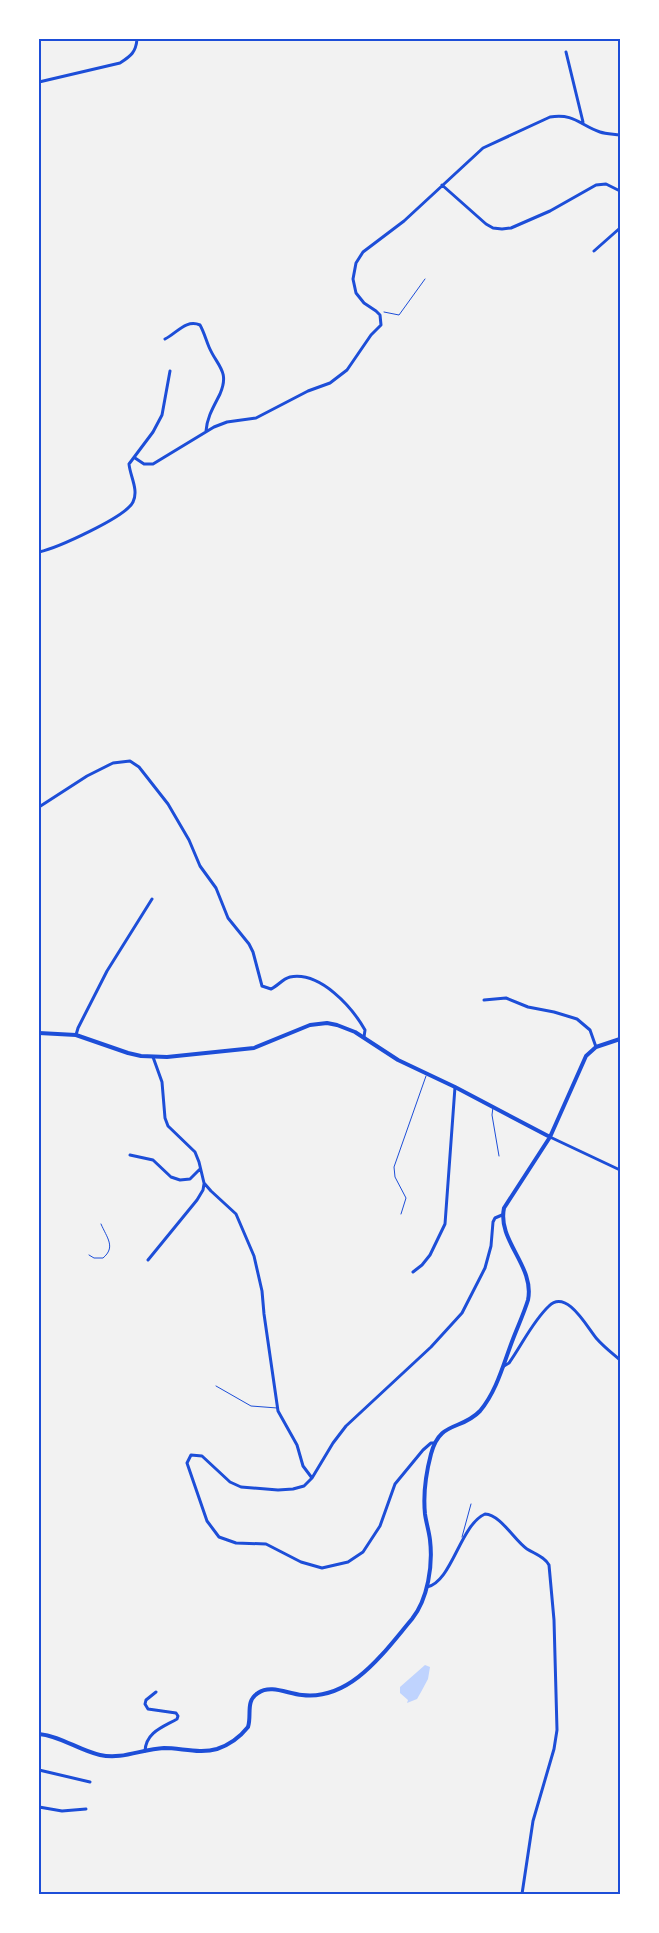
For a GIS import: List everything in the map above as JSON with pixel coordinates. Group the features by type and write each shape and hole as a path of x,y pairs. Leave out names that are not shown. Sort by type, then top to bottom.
{"street":[{"path":"39,82 120,63 131,56 136,48 137,39"},
{"path":"566,52 583,122"},
{"path":"135,458 144,464 152,464 206,431 227,422 256,418 308,391 330,382 347,370 371,334 381,325 380,315 364,303 356,293 353,279 356,263 363,252 424,204 475,154 502,139 550,118 569,117 602,132 620,135"},
{"path":"442,185 486,224 493,228 502,229 511,228 550,211 596,185 606,184 620,191"},
{"path":"594,251 620,228"},
{"path":"165,339 187,324 194,322 200,325 210,348 222,367 224,379 220,393 206,423 206,431"},
{"path":"39,552 83,534 114,518 133,503 136,494 129,464 153,432 162,415 170,371"},
{"path":"39,806 87,776 113,763 124,760 135,764 168,804 189,840 200,866 216,888 228,918 249,944 262,986 271,989 285,979 295,976 318,983 334,992 346,1002 365,1030 364,1037"},
{"path":"76,1036 78,1028 107,971 152,900"},
{"path":"484,1000 506,998 577,1019 590,1030 596,1047"},
{"path":"39,1033 76,1036 128,1053 167,1057 254,1048 319,1023 337,1025 364,1037 398,1060 455,1087 550,1137 620,1170"},
{"path":"39,1734 60,1738 102,1755 120,1756 163,1748 199,1751 216,1749 229,1744 248,1727 251,1701 254,1696 265,1689 314,1696 337,1691 351,1683 374,1661 412,1618 423,1602 427,1587 430,1541 425,1514 425,1494 428,1469 435,1443 444,1431 469,1420 479,1411 489,1397 504,1366 530,1292 527,1277 505,1231 502,1215 508,1200 550,1137 584,1060 596,1047 619,1040"},
{"path":"148,1260 201,1195 204,1183 195,1152 168,1126 165,1118 162,1082 153,1057"},
{"path":"413,1272 422,1266 430,1255 445,1224 455,1087"},
{"path":"130,1154 153,1160 167,1174 180,1180 190,1179 201,1169"},
{"path":"204,1183 236,1214 254,1256 262,1291 278,1408 296,1445 303,1466 312,1478"},
{"path":"435,1443 431,1443 423,1450 395,1484 380,1526 363,1552 348,1562 322,1568 301,1562 266,1544 236,1543 219,1537 207,1521 188,1467 189,1456 195,1454 202,1456 222,1476 241,1487 293,1489 304,1486 312,1478 346,1426 431,1347 462,1313 485,1268 491,1246 493,1222 495,1218 502,1215"},
{"path":"504,1366 512,1358 529,1331 549,1306 558,1302 574,1310 601,1344 620,1360"},
{"path":"427,1587 434,1585 441,1576 478,1518 488,1514 498,1519 524,1547 548,1562 552,1577 554,1620 556,1740 533,1821 522,1894"},
{"path":"145,1752 147,1740 159,1728 177,1719 178,1716 171,1711 148,1708 145,1704 146,1700 156,1692"},
{"path":"39,1770 90,1782"},
{"path":"39,1807 62,1811 86,1809"}],"lane":[{"path":"401,1214 406,1198 395,1177 394,1167 427,1074"},
{"path":"493,1107 492,1115 499,1156"},
{"path":"89,1255 94,1258 103,1258 109,1253 111,1245 101,1224"},
{"path":"216,1386 251,1406 278,1408"},
{"path":"463,1540 471,1504"}],"path":[{"path":"376,311 399,315 425,279"}],"water":[{"path":"425,1665 430,1667 428,1679 417,1699 407,1703 408,1700 400,1693 400,1687"}]}
